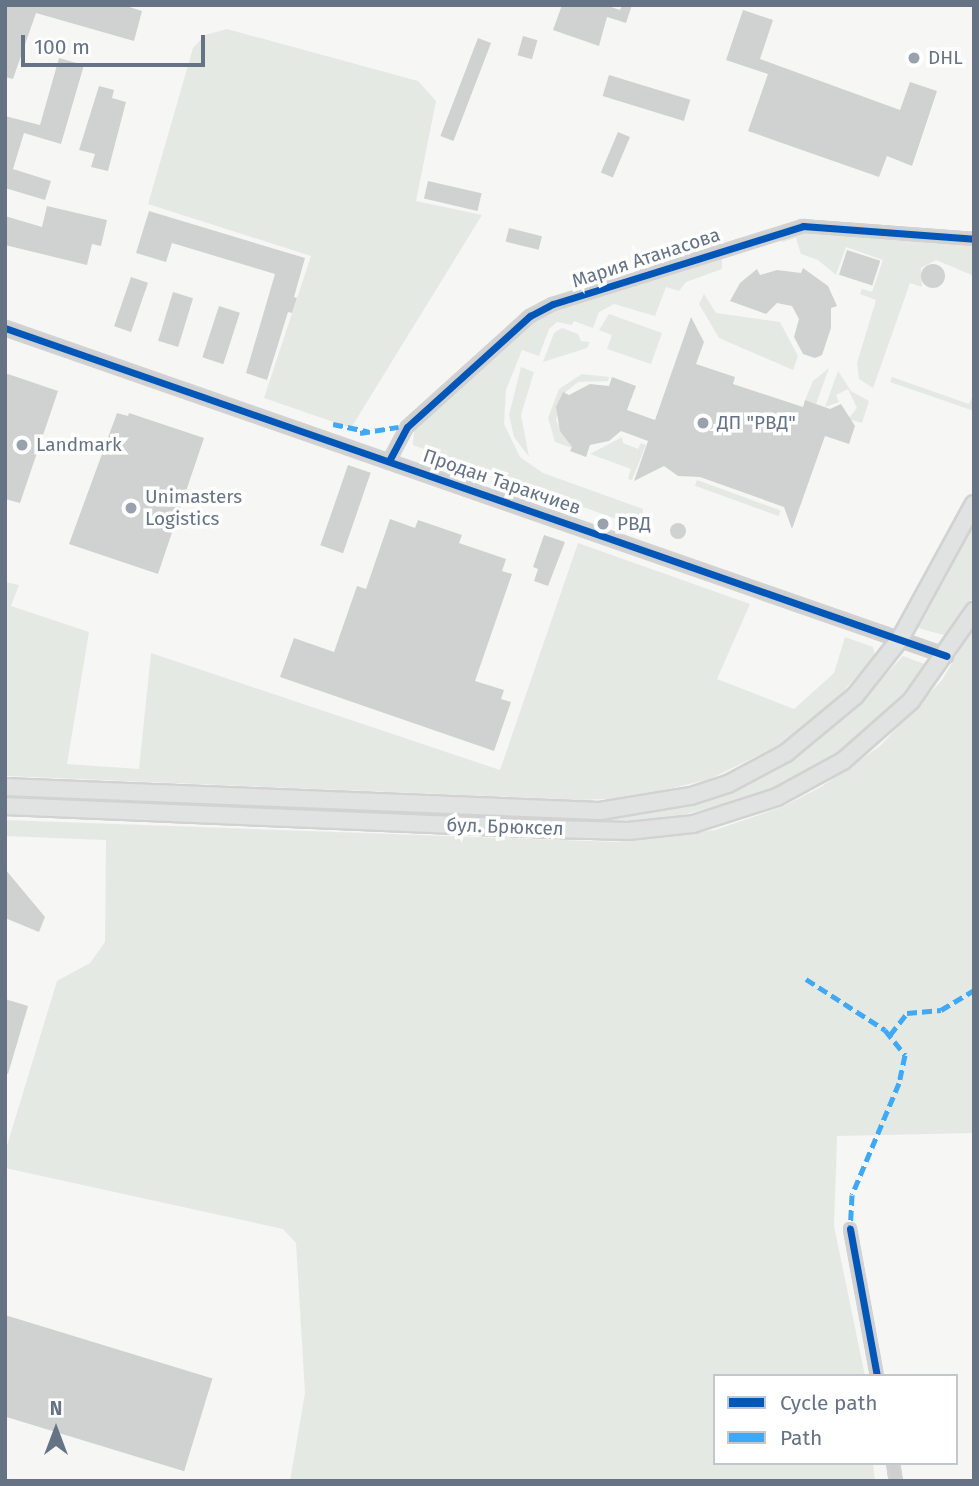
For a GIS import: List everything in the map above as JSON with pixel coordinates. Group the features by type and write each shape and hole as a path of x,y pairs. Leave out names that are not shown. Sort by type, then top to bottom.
{"main road":[{"name":"бул. Брюксел","path":"7,787 600,811 655,805 728,783 808,738 855,696 900,639 974,504"},
{"name":"бул. Брюксел","path":"7,806 551,829 669,828 766,802 843,761 911,701 947,656 974,611"}],"street":[{"name":"Мария Атанасова","path":"390,459 407,427 530,316 553,304 803,226 974,239"},
{"name":"Продан Таракчиев","path":"5,328 390,459 947,656"},
{"path":"850,1228 877,1374"}],"shaded area":[{"path":"227,29 418,81 436,101 416,201 482,215 351,428 264,398 311,256 148,204 193,48 205,35"},
{"path":"814,231 974,244 974,276 936,260 921,268 922,287 910,283 873,388 859,379 857,363 876,300 860,294 862,289 872,292 883,260 846,247 836,275 818,260 801,254 796,238 782,242 780,237"},
{"path":"744,248 722,259 722,269 686,282 679,291 666,287 655,316 614,304 599,312 593,328 574,321 572,325 557,322 549,329 539,356 522,350 506,390 504,424 520,457 543,473 643,509 641,528 413,445 414,430 540,316"},
{"path":"704,294 716,313 780,322 798,356 793,370 719,338 699,304"},
{"path":"609,314 662,333 651,364 607,349 612,335 599,330"},
{"path":"562,328 578,334 581,341 590,342 587,348 543,362 554,333"},
{"path":"521,367 534,372 521,415 529,457 514,437 509,415"},
{"path":"829,368 816,404 805,400 813,381"},
{"path":"838,371 851,391 869,401 862,423 848,419 857,408 848,389 836,395 839,402 825,407"},
{"path":"582,374 609,377 608,381 578,382 561,396 556,421 572,448 555,442 548,418 559,389"},
{"path":"892,377 969,404 974,393 974,411 890,382"},
{"path":"622,437 623,443 638,449 641,443 646,445 632,480 628,479 631,469 590,454"},
{"path":"697,480 781,510 779,516 695,486"},
{"path":"974,519 974,595 951,637 918,628"},
{"path":"578,543 750,604 717,679 794,709 834,673 845,637 873,647 875,655 837,699 781,744 710,779 632,798 580,800 5,776 5,582 19,585 11,606 89,632 67,764 139,769 151,653 500,770"},
{"path":"974,626 974,1133 837,1136 834,1226 865,1374 713,1374 713,1465 873,1465 875,1481 290,1481 305,1393 296,1243 283,1229 5,1168 5,1152 57,981 90,963 105,942 106,840 5,836 5,820 616,842 715,830 782,807 821,787 880,746 942,680"},
{"path":"903,656 927,665 919,679 844,749 764,793 664,820 595,822 60,801 60,797 594,818 662,811 731,790 796,756 850,713"}],"building":[{"path":"5,5 123,5 142,11 134,41 36,13 13,79 5,77"},
{"path":"562,5 605,5 620,10 622,5 632,5 626,23 607,17 599,46 553,30"},
{"name":"DHL","path":"743,10 773,20 760,59 900,110 910,82 937,91 912,166 887,156 879,177 748,131 768,74 726,60"},
{"path":"523,36 537,40 532,59 517,55"},
{"path":"478,38 491,43 453,141 440,136"},
{"path":"59,58 84,65 61,144 24,133 13,169 51,181 45,200 5,188 5,116 40,125"},
{"path":"609,75 690,100 684,121 603,96"},
{"path":"99,86 114,90 112,98 126,102 108,171 91,167 95,154 79,150"},
{"path":"618,132 630,137 613,178 601,173"},
{"path":"428,181 482,193 478,211 424,199"},
{"path":"47,206 107,220 101,246 92,244 87,265 5,245 5,216 42,227"},
{"path":"149,211 305,258 294,297 297,298 292,313 288,312 267,380 246,373 275,274 172,243 166,262 136,253"},
{"path":"509,228 542,236 539,250 506,242"},
{"path":"847,250 880,261 872,286 839,275"},
{"path":"933,264 942,267 945,276 942,285 933,288 924,285 921,276 924,267"},
{"path":"803,268 828,286 837,306 831,308 831,328 822,355 815,358 803,354 794,337 799,319 792,306 777,303 766,314 730,301 740,283 757,269 760,275 777,270 801,273"},
{"path":"131,277 148,283 131,332 114,326"},
{"path":"173,292 193,298 178,347 158,341"},
{"path":"219,306 240,313 223,364 202,357"},
{"path":"691,317 704,342 696,364 735,377 733,384 803,407 805,400 830,409 841,404 855,426 849,444 825,436 792,529 784,507 700,477 678,476 664,466 634,481 648,441 621,431 609,441 590,445 586,457 570,451 572,447 560,431 556,407 563,392 569,395 590,384 609,386 612,377 636,386 627,410 655,420"},
{"name":"Landmark","path":"5,373 58,391 20,503 5,499"},
{"name":"Unimasters Logistics","path":"117,413 128,416 129,413 204,438 158,574 69,544"},
{"path":"348,465 371,473 343,553 320,545"},
{"path":"390,519 415,528 418,520 462,535 459,543 506,559 502,571 512,574 475,681 504,690 501,699 511,702 494,751 280,677 294,638 334,652 357,586 366,589"},
{"path":"678,523 686,531 678,539 670,531"},
{"path":"544,535 565,542 548,586 534,581 538,569 533,567"},
{"path":"5,869 45,917 39,932 5,918"},
{"path":"5,999 28,1006 8,1074 5,1073"},
{"path":"5,1315 213,1378 184,1471 5,1416"}],"marked path":[{"path":"333,424 367,431"},
{"path":"360,433 399,427"},
{"path":"806,979 885,1030 905,1055 899,1083 852,1195 850,1229"},
{"path":"890,1035 907,1013 941,1010 974,990"}],"cycle path":[{"path":"390,459 407,427 530,316 553,304 803,226 974,239"},
{"path":"5,328 947,656"},
{"path":"850,1229 877,1374"}],"place":[{"name":"DHL","path":"914,58"},
{"name":"ДП \"РВД\"","path":"703,423"},
{"name":"Landmark","path":"22,445"},
{"name":"Unimasters Logistics","path":"131,508"},
{"name":"РВД","path":"603,524"}]}
